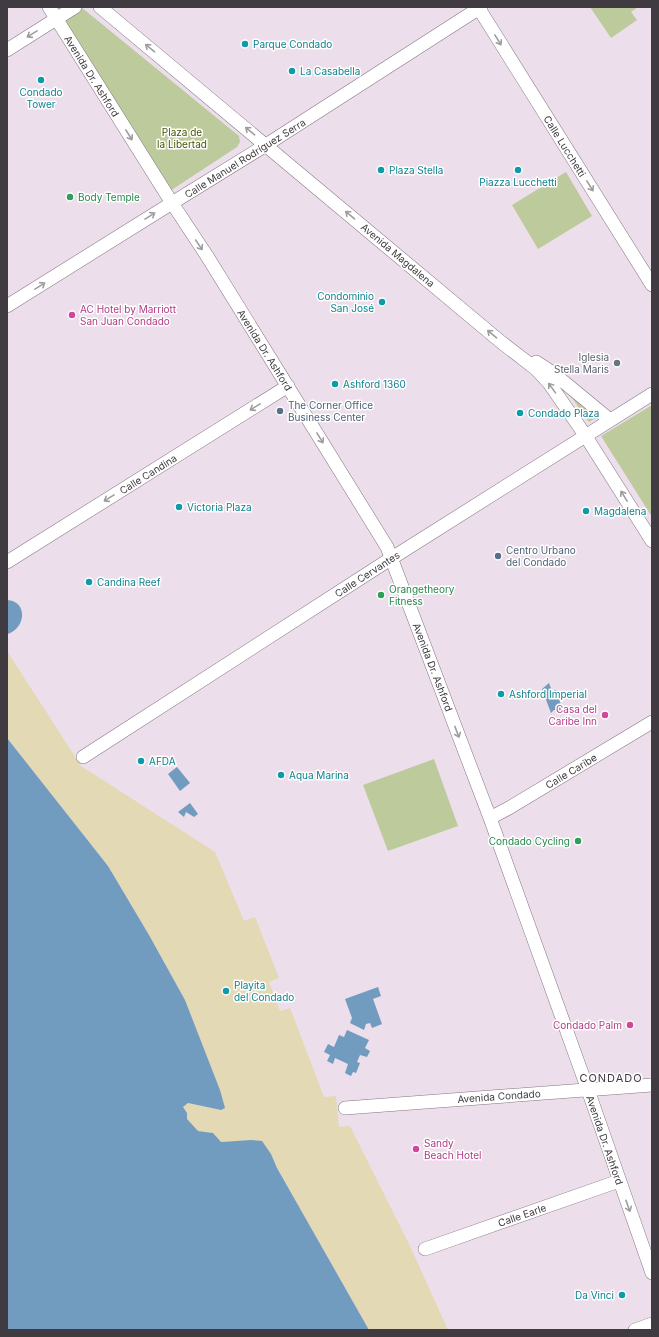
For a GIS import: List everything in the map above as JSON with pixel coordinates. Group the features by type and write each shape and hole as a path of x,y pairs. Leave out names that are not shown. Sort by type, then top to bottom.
{"street":[{"name":"Avenida Dr. Ashford","path":"49,7 207,256 387,547 490,818 652,1273"},
{"path":"7,50 75,7"},
{"name":"Avenida Magdalena","path":"100,7 522,359 536,369 549,384 585,436 652,541"},
{"name":"Calle Manuel Rodríguez Serra","path":"7,306 266,145 479,8"},
{"name":"Calle Lucchetti","path":"479,8 652,285"},
{"path":"522,359 531,360 553,373 610,420"},
{"name":"Calle Candina","path":"7,562 288,386"},
{"name":"Calle Cervantes","path":"83,757 392,558 652,394"},
{"name":"Calle Caribe","path":"490,818 652,722"},
{"name":"Avenida Condado","path":"345,1108 652,1085"},
{"name":"Calle Earle","path":"425,1249 619,1181"},
{"path":"635,1330 652,1324"}],"green space":[{"name":"Plaza de la Libertad","path":"81,7 239,136 240,142 237,147 170,191 63,19"},
{"path":"590,7 638,7 631,12 637,20 611,38"},
{"path":"566,172 592,216 538,249 512,205"},
{"path":"563,385 599,416 589,422"},
{"path":"652,405 652,517 601,436"},
{"path":"434,759 458,826 388,851 363,785"}],"sand":[{"name":"Playita del Condado","path":"7,651 81,766 215,852 244,921 255,917 279,978 269,982 280,1011 290,1008 324,1097 336,1096 339,1127 350,1126 409,1244 448,1330 369,1330 277,1168 271,1154 251,1140 221,1142 213,1133 198,1131 187,1119 183,1107 188,1103 221,1110 220,1090 185,1000 108,866 7,738"}],"water":[{"path":"7,600 19,605 22,615 18,626 14,631 8,634"},
{"path":"549,683 552,691 556,690 563,711 554,710 551,713 542,689"},
{"path":"7,738 108,866 185,1000 220,1090 225,1108 221,1110 188,1103 183,1107 187,1113 187,1119 198,1131 213,1133 221,1142 251,1140 262,1141 271,1154 277,1168 369,1330 7,1330"},
{"path":"177,767 190,783 180,791 168,774"},
{"path":"190,803 198,814 194,817 186,812 184,817 178,812"},
{"path":"378,987 381,996 373,999 382,1024 372,1028 370,1023 366,1024 364,1030 350,1023 352,1018 345,999"},
{"path":"347,1030 369,1040 365,1048 370,1051 367,1057 360,1055 357,1062 360,1063 356,1073 353,1072 351,1076 345,1073 348,1064 335,1058 333,1064 327,1061 330,1055 324,1052 328,1044 334,1047 339,1035 344,1037"}],"place":[{"name":"Parque Condado","path":"245,44"},
{"name":"La Casabella","path":"292,71"},
{"name":"Condado Tower","path":"41,80"},
{"name":"Plaza Stella","path":"381,170"},
{"name":"Piazza Lucchetti","path":"518,170"},
{"name":"Body Temple","path":"70,197"},
{"name":"Condominio San José","path":"382,302"},
{"name":"AC Hotel by Marriott San Juan Condado","path":"72,315"},
{"name":"Iglesia Stella Maris","path":"617,363"},
{"name":"Ashford 1360","path":"335,384"},
{"name":"The Corner Office Business Center","path":"280,411"},
{"name":"Condado Plaza","path":"520,413"},
{"name":"Victoria Plaza","path":"179,507"},
{"name":"Magdalena","path":"586,511"},
{"name":"Centro Urbano del Condado","path":"498,556"},
{"name":"Candina Reef","path":"89,582"},
{"name":"Orangetheory Fitness","path":"381,595"},
{"name":"Ashford Imperial","path":"501,694"},
{"name":"Casa del Caribe Inn","path":"605,715"},
{"name":"AFDA","path":"141,761"},
{"name":"Aqua Marina","path":"281,775"},
{"name":"Condado Cycling","path":"578,841"},
{"name":"Playita del Condado","path":"226,991"},
{"name":"Condado Palm","path":"630,1025"},
{"name":"Sandy Beach Hotel","path":"416,1149"},
{"name":"Da Vinci","path":"622,1295"}],"district":[{"name":"CONDADO","path":"611,1078"}]}
